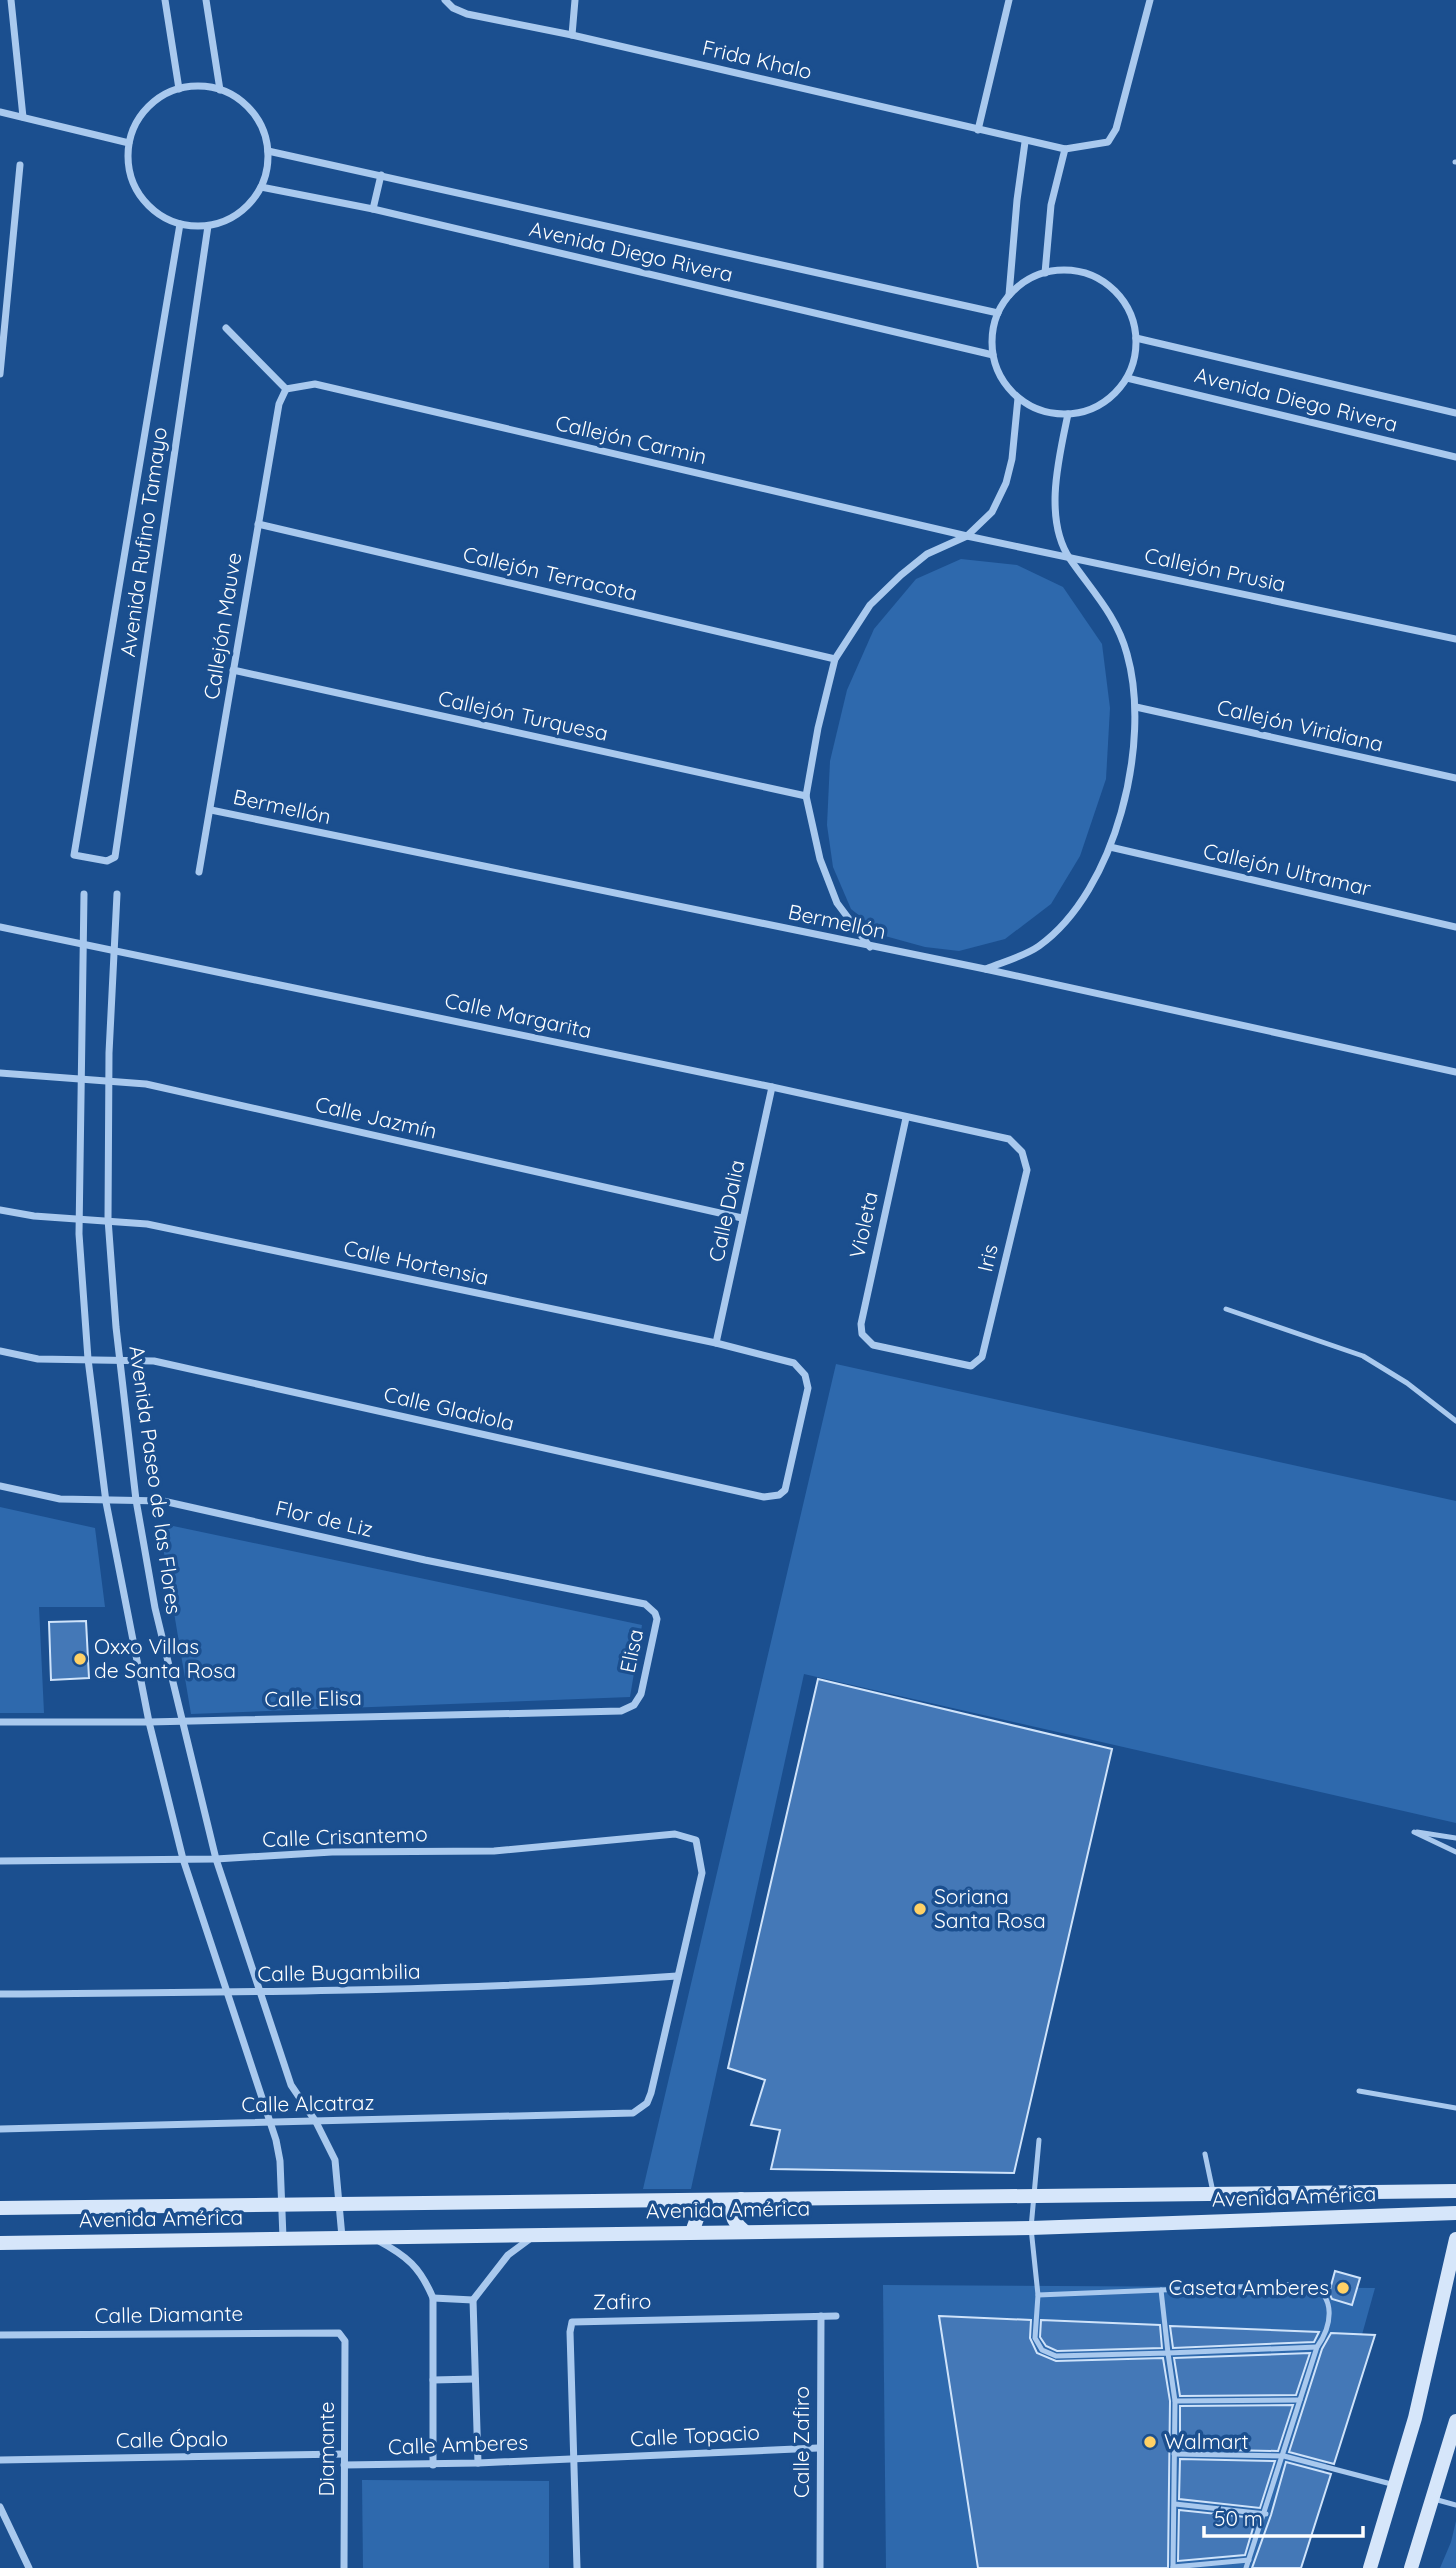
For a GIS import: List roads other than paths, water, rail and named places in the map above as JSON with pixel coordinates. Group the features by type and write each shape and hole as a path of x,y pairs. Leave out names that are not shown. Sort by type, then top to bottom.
{"main road":[{"name":"Avenida América","path":"0,2208 1456,2190"},
{"path":"741,2199 734,2204 732,2212 734,2221 744,2231"},
{"path":"686,2200 695,2204 699,2213 692,2232"},
{"name":"Avenida América","path":"0,2243 1031,2228 1456,2213"},
{"path":"1370,2568 1415,2418 1456,2239"},
{"path":"1411,2568 1456,2421"}],"street":[{"path":"11,0 23,117"},
{"path":"165,0 179,89"},
{"path":"206,0 220,90"},
{"name":"Frida Khalo","path":"444,0 453,8 467,14 572,35 1065,149 1108,142 1116,129 1150,0"},
{"path":"572,35 575,0"},
{"path":"978,130 1009,0"},
{"path":"200,87 220,90 239,99 264,131 268,151 267,170 261,187 248,206 229,219 208,226 180,224 163,217 139,194 131,178 129,143 135,125 146,109 161,97 179,89 200,87"},
{"path":"0,112 129,143"},
{"path":"1009,295 1017,200 1026,142"},
{"path":"1045,272 1051,205 1065,149"},
{"name":"Avenida Diego Rivera","path":"268,151 998,313"},
{"path":"0,374 20,165"},
{"path":"373,209 381,174"},
{"name":"Avenida Diego Rivera","path":"261,187 373,209 993,355"},
{"name":"Avenida Rufino Tamayo","path":"180,224 74,855 111,861 115,857 208,226"},
{"path":"1066,270 1088,274 1107,284 1127,308 1136,338 1135,359 1127,378 1112,396 1091,409 1068,414 1050,413 1018,398 998,371 992,340 998,313 1009,295 1026,281 1045,272 1066,270"},
{"path":"226,328 286,389"},
{"name":"Avenida Diego Rivera","path":"1136,338 1456,413"},
{"name":"Avenida Diego Rivera","path":"1127,378 1456,457"},
{"name":"Callejón Carmin","path":"286,389 315,384 967,536"},
{"name":"Callejón Mauve","path":"199,872 279,404 286,389"},
{"path":"870,947 837,903 820,859 806,796 818,728 835,659 870,605 901,575 927,554 967,536 992,512 1006,483 1012,459 1018,398"},
{"path":"985,969 1038,947 1060,927 1090,888 1110,847 1124,795 1136,707 1127,653 1115,619 1069,557 1055,504 1055,475 1068,414"},
{"name":"Callejón Terracota","path":"258,524 835,659"},
{"name":"Callejón Prusia","path":"967,536 1456,639"},
{"name":"Callejón Turquesa","path":"233,670 806,796"},
{"name":"Callejón Viridiana","path":"1136,707 1456,778"},
{"name":"Bermellón","path":"211,810 985,969 1456,1072"},
{"name":"Callejón Ultramar","path":"1110,847 1456,927"},
{"path":"84,894 79,1220 88,1359 106,1502 149,1722 183,1859 229,1992 281,2161 284,2238"},
{"path":"113,949 117,894"},
{"name":"Calle Margarita","path":"0,927 772,1087 1009,1139 1022,1152"},
{"name":"Avenida Paseo de las Flores","path":"113,949 108,1219 136,1500 155,1608 216,1859 257,1991 291,2085 316,2122 335,2160 342,2237"},
{"name":"Calle Jazmín","path":"0,1073 111,1079 146,1084 742,1218"},
{"name":"Calle Dalia","path":"716,1343 772,1087"},
{"name":"Violeta","path":"906,1118 861,1324 865,1340 873,1345 971,1366"},
{"name":"Iris","path":"971,1366 982,1357 992,1317 1027,1170 1022,1152"},
{"name":"Calle Hortensia","path":"0,1210 79,1220 108,1219 148,1224 716,1343 794,1363 805,1375 808,1388"},
{"name":"Calle Gladiola","path":"0,1351 38,1359 154,1361 764,1497 779,1495 785,1490 808,1388"},
{"name":"Flor de Liz","path":"0,1486 60,1499 106,1502 163,1501 425,1560 639,1603"},
{"name":"Elisa","path":"627,1709 641,1694 657,1619 650,1607 639,1603"},
{"name":"Calle Elisa","path":"0,1722 149,1722 180,1719 627,1709"},
{"name":"Calle Crisantemo","path":"0,1861 216,1859 332,1852 494,1851 675,1834 690,1836 696,1840 700,1849 702,1873 677,1976"},
{"name":"Calle Bugambilia","path":"0,1994 526,1986 677,1976"},
{"name":"Calle Alcatraz","path":"0,2129 633,2113 647,2103 677,1976"},
{"path":"478,2463 473,2300 508,2255 538,2234"},
{"path":"370,2237 397,2250 414,2264 424,2276 433,2298 433,2465"},
{"path":"433,2298 473,2300"},
{"name":"Calle Zafiro","path":"820,2568 818,2448 821,2316"},
{"name":"Zafiro","path":"577,2568 572,2459 572,2322 836,2316"},
{"name":"Calle Diamante","path":"0,2335 339,2333"},
{"name":"Diamante","path":"339,2333 345,2341 344,2568"},
{"path":"433,2380 475,2379"},
{"name":"Calle Topacio","path":"572,2459 818,2448"},
{"name":"Calle Ópalo","path":"0,2460 344,2454"},
{"name":"Calle Amberes","path":"344,2465 433,2465 572,2459"},
{"path":"0,2507 29,2568"}],"lane":[{"path":"1226,1308 1363,1356 1407,1383 1456,1421"},
{"path":"1456,1838 1414,1832 1456,1852"},
{"path":"1359,2091 1456,2108"},
{"path":"1039,2140 1031,2228 1038,2295 1035,2338 1042,2350 1056,2356 1317,2347"},
{"path":"1205,2154 1213,2192"},
{"path":"1038,2295 1309,2284 1319,2288 1326,2298 1330,2312 1325,2336 1317,2347 1266,2514 1246,2568"},
{"path":"1161,2290 1175,2401 1173,2567 1249,2560"},
{"path":"1175,2401 1300,2400"},
{"path":"1174,2454 1284,2456 1395,2485"},
{"path":"1434,2499 1456,2505"},
{"path":"1175,2504 1266,2514"}],"place":[{"name":"Oxxo Villas de Santa Rosa","path":"80,1659"},
{"name":"Soriana Santa Rosa","path":"920,1909"},
{"name":"Caseta Amberes","path":"1343,2288"},
{"name":"Walmart","path":"1150,2442"}]}
